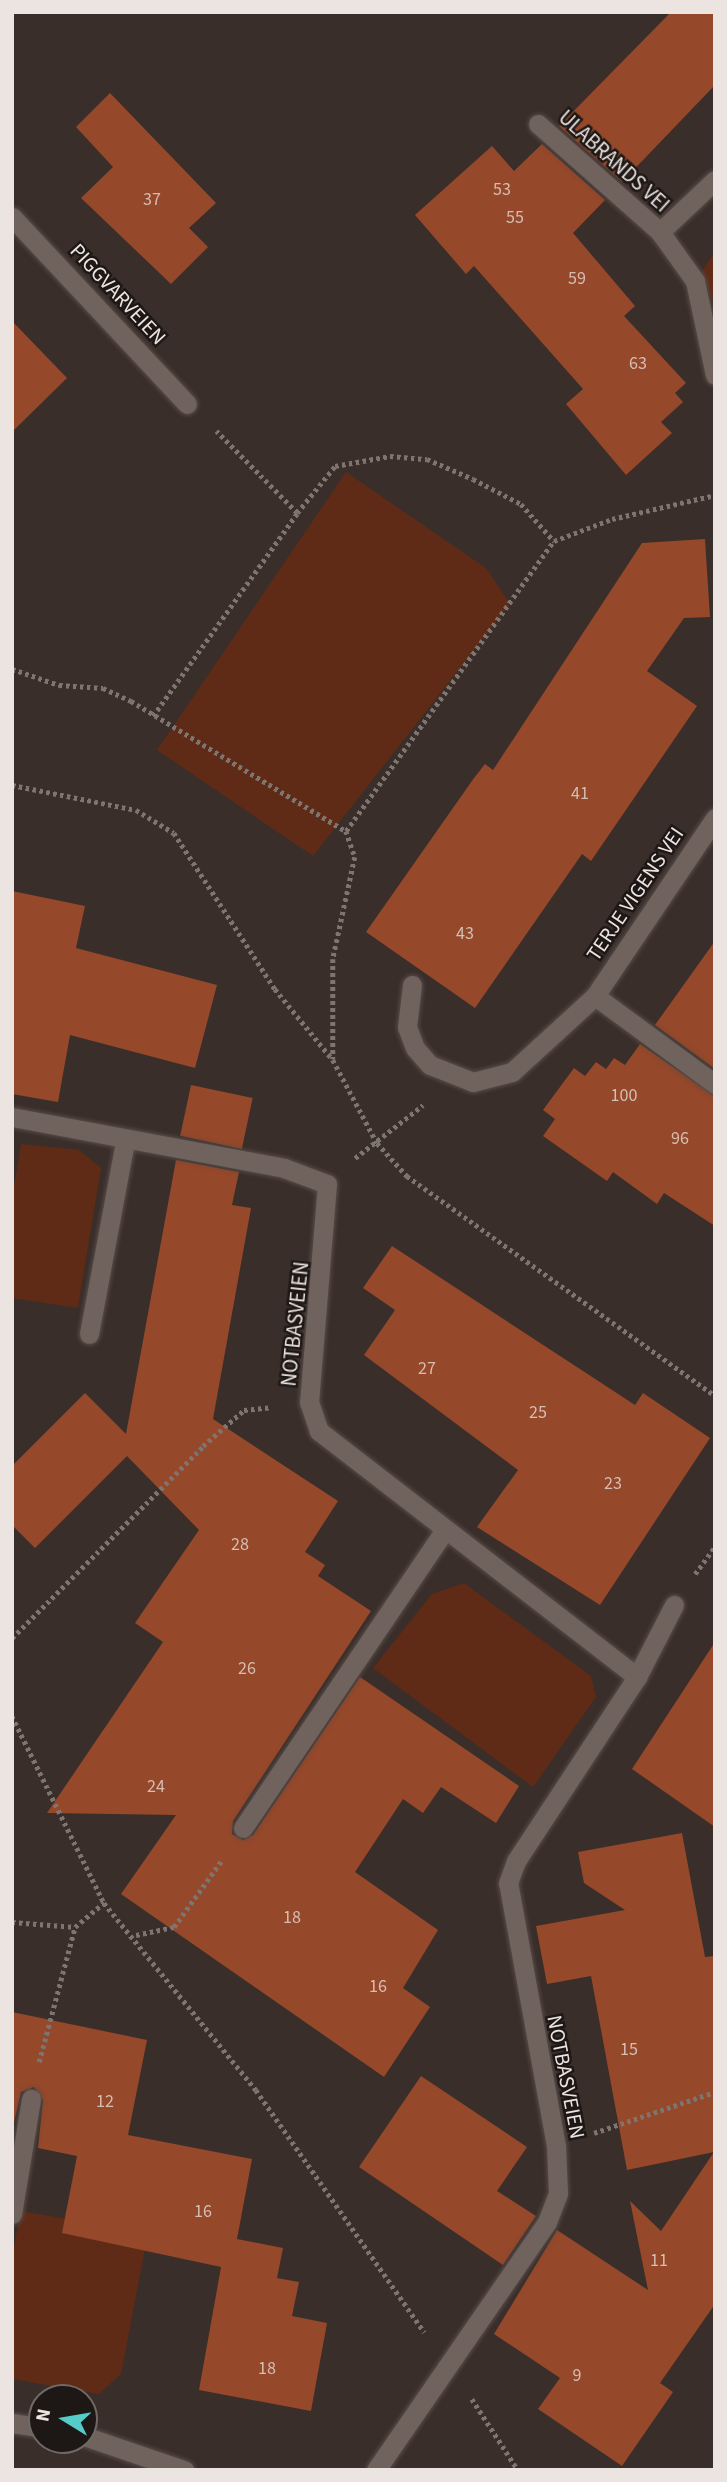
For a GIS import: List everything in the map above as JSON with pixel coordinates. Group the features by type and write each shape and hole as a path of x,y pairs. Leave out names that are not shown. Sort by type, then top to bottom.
{"street":[{"name":"ULABRANDS VEI","path":"538,124 660,232 695,281 715,375"},
{"name":"ULABRANDS VEI","path":"660,232 715,180"},
{"name":"PIGGVARVEIEN","path":"12,217 187,404"},
{"name":"TERJE VIGENS VEI","path":"457,1079 512,1072 595,996 715,818"},
{"path":"412,985 407,1027 415,1048 430,1065 457,1079"},
{"name":"TERJE VIGENS VEI","path":"595,996 715,1084"},
{"path":"12,1117 125,1142 89,1334"},
{"name":"NOTBASVEIEN","path":"125,1142 284,1168 327,1184 309,1402 326,1438 405,1494 443,1533 637,1677"},
{"path":"243,1828 443,1533"},
{"name":"NOTBASVEIEN","path":"376,2470 547,2222 561,2174 509,1883 516,1861 637,1677 674,1605"},
{"path":"12,2214 31,2099"},
{"path":"98,2441 184,2470"}],"path":[{"path":"187,404 297,513"},
{"path":"153,716 297,513 335,466 379,457 427,459 521,504 554,541"},
{"path":"346,831 554,541 612,519 715,495"},
{"path":"12,669 59,685 103,688 346,831 355,857 333,960 333,1060"},
{"path":"12,785 136,810 174,833 275,989 333,1060 377,1143 407,1176 715,1396"},
{"path":"377,1143 457,1079"},
{"path":"12,1638 244,1410 309,1402"},
{"path":"12,1716 104,1903 135,1935 256,2090 518,2470"},
{"path":"135,1935 174,1927 243,1828"},
{"path":"31,2099 75,1927 104,1903"},
{"path":"12,1922 75,1927"},
{"path":"556,2146 715,2092"}],"shaded area":[{"path":"715,252 715,306 701,272"},
{"path":"346,472 486,568 510,604 313,856 157,750"},
{"path":"21,1144 79,1150 101,1168 78,1308 12,1298 12,1199"},
{"path":"464,1583 591,1676 596,1697 533,1787 373,1668 432,1594"},
{"path":"21,2211 148,2233 121,2374 99,2394 98,2384 41,2384 12,2379 12,2256"}],"building":[{"path":"671,12 715,12 715,85 622,182 559,126"},
{"path":"110,93 216,203 189,228 208,247 171,284 81,198 113,167 76,127"},
{"path":"542,144 605,200 573,233 635,306 624,316 686,383 675,393 683,402 661,422 672,433 626,475 566,404 583,389 474,266 466,274 415,215 492,146 514,171"},
{"path":"12,321 67,378 12,432"},
{"path":"705,539 710,617 684,618 647,671 697,706 591,861 582,854 475,1008 366,932 474,778 485,764 493,770 642,543"},
{"path":"12,891 85,906 76,948 217,985 195,1068 70,1035 58,1102 12,1094"},
{"path":"715,941 715,1069 655,1025"},
{"path":"640,1044 715,1096 715,1226 664,1193 657,1204 613,1172 607,1181 543,1136 555,1119 543,1110 574,1068 585,1076 596,1062 606,1069 614,1058 625,1065"},
{"path":"191,1085 253,1098 242,1149 180,1136"},
{"path":"176,1160 239,1172 232,1205 251,1208 213,1419 338,1501 305,1552 325,1565 318,1576 371,1611 233,1821 232,1834 243,1840 253,1835 360,1677 519,1786 496,1823 441,1787 423,1813 403,1799 355,1872 438,1930 403,1988 430,2007 384,2077 121,1894 176,1815 47,1813 163,1642 135,1623 199,1530 127,1456 35,1548 12,1525 12,1466 85,1393 126,1434"},
{"path":"392,1246 635,1405 643,1393 710,1438 600,1605 477,1527 518,1470 364,1355 395,1310 363,1288"},
{"path":"715,1642 715,1827 632,1769"},
{"path":"682,1833 705,1957 715,1956 715,2304 660,2383 673,2392 622,2466 538,2409 560,2378 494,2334 557,2230 648,2290 630,2201 661,2231 714,2152 627,2170 591,1976 547,1984 536,1926 625,1910 584,1883 578,1852"},
{"path":"12,2012 147,2040 128,2135 252,2159 237,2239 283,2248 277,2278 299,2282 292,2316 327,2323 311,2411 199,2390 221,2267 62,2233 77,2156 38,2148 43,2100 34,2087 21,2092 12,2131"},
{"path":"421,2076 527,2147 497,2191 536,2216 503,2265 359,2167"}]}
